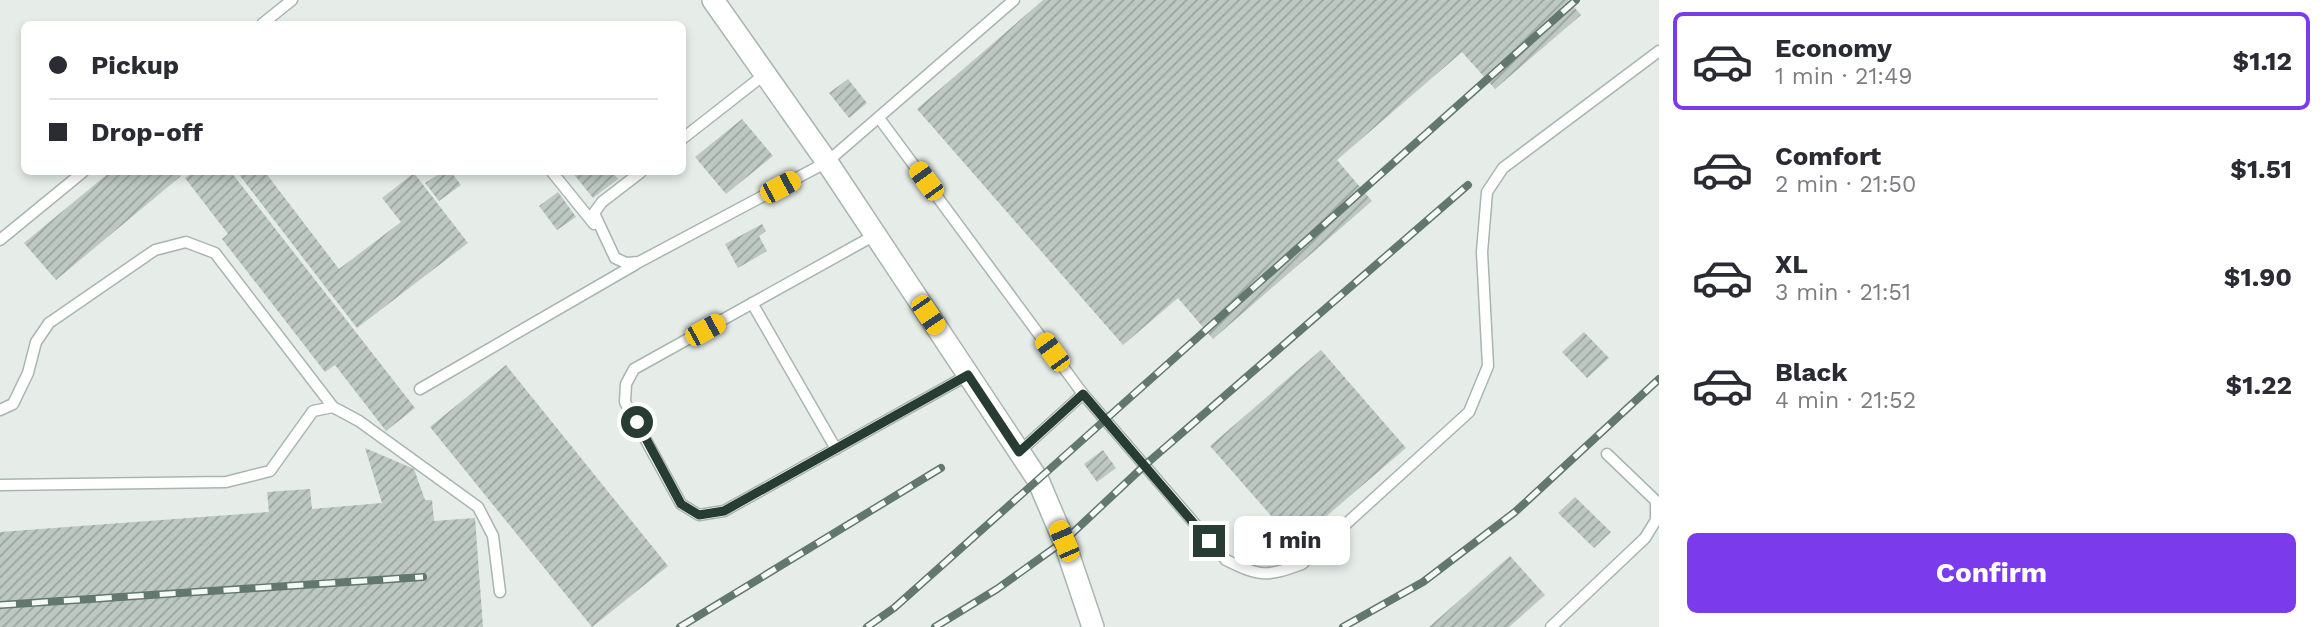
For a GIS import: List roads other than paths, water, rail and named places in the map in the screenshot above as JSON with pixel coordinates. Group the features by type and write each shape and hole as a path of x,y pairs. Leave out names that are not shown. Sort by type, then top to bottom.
{"street":[{"path":"713,0 827,162 1038,481 1064,541 1093,627"}],"lane":[{"path":"266,21 292,0"},
{"path":"420,389 639,262 827,162 1014,0"},
{"path":"879,118 1083,394 1226,560 1243,569 1271,576 1302,564 1469,412 1488,366 1482,252 1487,192 1503,168 1659,51"},
{"path":"686,136 765,74"},
{"path":"0,240 79,175"},
{"path":"554,175 599,230 615,258 626,263 639,262"},
{"path":"599,230 594,213 602,202 637,175"},
{"path":"875,235 634,369 626,384 625,402 681,504 699,515 724,511 968,375"},
{"path":"0,411 13,404 28,373 36,342 49,323 155,250 186,242 215,253 333,407 359,421 478,507 492,536 500,592"},
{"path":"752,303 836,449"},
{"path":"1019,452 1083,394"},
{"path":"0,485 226,482 270,471 313,411 333,407"},
{"path":"1551,627 1645,538 1656,520 1656,501 1606,454"}],"railway":[{"path":"867,627 894,608 1576,0"},
{"path":"935,627 997,589 1064,541 1145,465 1468,185"},
{"path":"1343,627 1423,582 1515,512 1659,379"},
{"path":"680,627 941,468"},
{"path":"0,605 423,577"}]}
